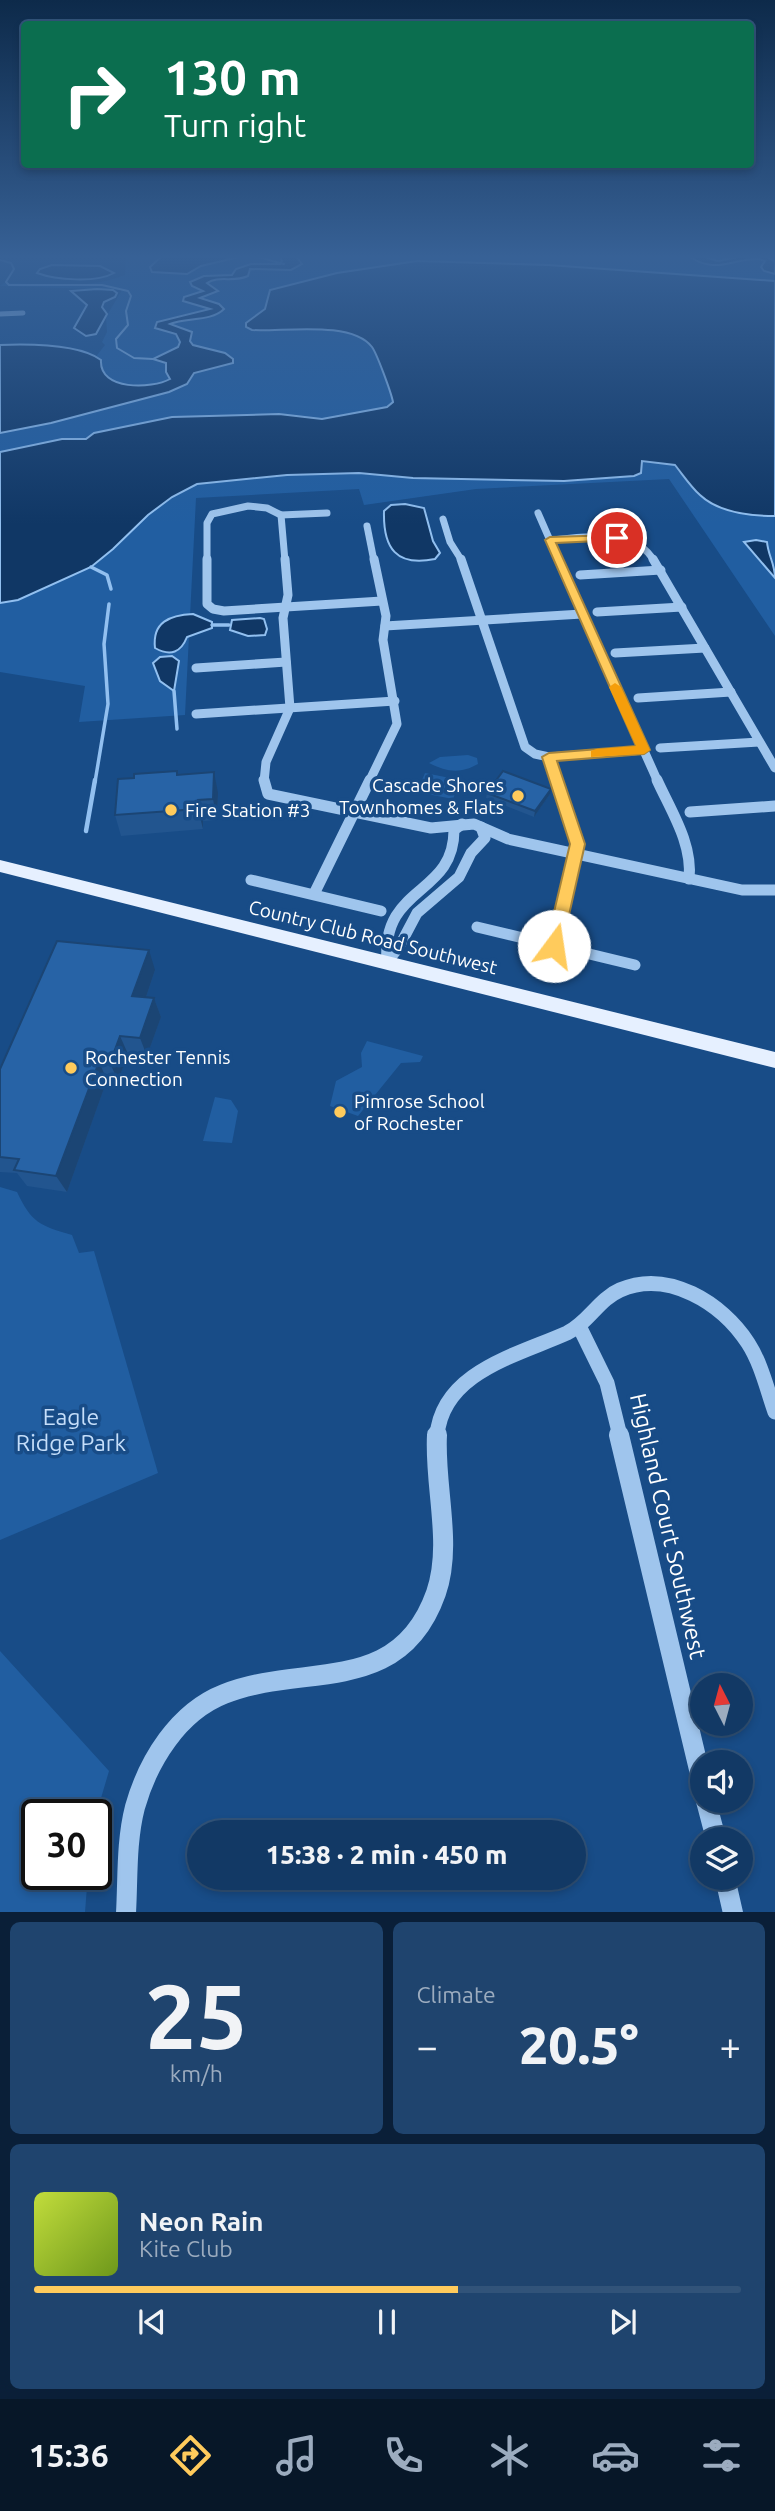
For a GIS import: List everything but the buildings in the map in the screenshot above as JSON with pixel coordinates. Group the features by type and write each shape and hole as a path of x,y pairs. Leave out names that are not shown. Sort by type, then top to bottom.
{"main road":[{"name":"Country Club Road Southwest","path":"0,866 775,1060"}],"street":[{"path":"327,513 281,515 272,509 262,508 222,510 210,516 207,604 217,610 382,601"},
{"path":"538,513 688,849 691,862 689,879"},
{"path":"281,515 288,595 284,618 290,708 266,762 264,782 268,794 431,828 468,845 509,839"},
{"path":"443,519 450,542 462,560 522,742 535,754 549,757 644,750"},
{"path":"314,894 396,727 395,701 383,640 385,626 382,601 368,526"},
{"path":"550,540 622,538 635,540 647,548 775,768"},
{"path":"580,575 661,570"},
{"path":"597,612 682,607"},
{"path":"385,626 582,614"},
{"path":"615,653 705,648"},
{"path":"196,668 286,662"},
{"path":"638,698 731,692"},
{"path":"196,714 395,701"},
{"path":"660,748 759,741"},
{"path":"549,757 574,827 577,854 554,946"},
{"path":"690,812 775,806"},
{"path":"431,828 462,824 481,827 509,839 689,879 750,891 775,890"},
{"path":"387,962 385,944 395,918 408,898 440,874 450,861 454,830 462,824"},
{"path":"387,962 403,941 417,913 459,877 471,853 485,835 481,827"},
{"path":"251,880 381,911"},
{"path":"426,885 439,894"},
{"path":"477,927 635,965"},
{"path":"126,1912 129,1851 135,1807 147,1774 165,1742 186,1718 212,1699 240,1688 372,1667 394,1654 412,1636 440,1580 444,1563 444,1536 436,1468 440,1418 446,1405 474,1378 498,1361 580,1328 620,1289 641,1284 663,1284 706,1301 729,1318 747,1341 758,1362 775,1412"},
{"name":"Highland Court Southwest","path":"580,1328 607,1383 694,1750"},
{"path":"728,1890 733,1912"}],"green space":[{"path":"105,345 775,345 775,636 669,479 476,489 364,505 359,489 196,498 185,715 79,722 85,686 0,672 0,420 48,418"},
{"path":"468,755 477,758 478,764 465,769 448,770 429,763 440,757"},
{"path":"425,773 460,780 453,799 417,792"},
{"path":"367,1041 423,1056 420,1062 401,1063 358,1116 330,1106 336,1081 362,1067 361,1053"},
{"path":"215,1097 231,1100 238,1111 232,1143 203,1141"},
{"name":"Eagle Ridge Park","path":"0,1187 17,1192 27,1210 44,1225 72,1235 79,1253 94,1251 158,1473 0,1540"},
{"path":"0,1651 109,1771 101,1799 21,1799 21,1890 87,1890 85,1912 0,1912"}],"shaded area":[{"path":"0,345 52,346 80,351 101,360 108,377 117,382 140,386 170,379 166,372 166,363 153,359 178,347 194,345 225,353 233,359 233,363 194,373 187,384 169,392 51,423 0,433"},
{"path":"370,345 775,345 775,516 746,514 716,506 697,492 675,465 642,461 641,473 634,476 564,481 413,478 359,473 287,475 197,484 172,497 148,515 91,567 18,600 0,603 0,452 62,439 86,439 94,433 172,417 279,414 322,419 387,407 393,402"},
{"path":"405,504 424,508 433,541 440,553 435,559 410,560 394,552 389,545 384,511 391,505"},
{"path":"744,542 767,542 775,578"},
{"path":"193,614 212,622 212,628 187,637 175,652 155,648 156,632 164,622 177,616"},
{"path":"264,619 267,629 265,635 248,636 230,630 232,620"},
{"path":"172,656 179,661 174,691 160,681 153,663 160,657"}],"waterway":[{"path":"117,345 134,358 153,359"},
{"path":"91,567 107,575 111,589"},
{"path":"95,782 108,704 104,644 109,604"},
{"path":"212,625 229,625"},
{"path":"174,691 177,729"},
{"path":"86,831 95,780"}],"slow traffic":[{"path":"596,754 644,750 615,687"}],"place":[{"name":"Cascade Shores Townhomes & Flats","path":"518,796"},
{"name":"Fire Station #3","path":"171,810"},
{"name":"Rochester Tennis Connection","path":"71,1068"},
{"name":"Pimrose School of Rochester","path":"340,1112"}],"route":[{"path":"554,946 578,844 549,757 644,750 550,540 617,538"}]}
